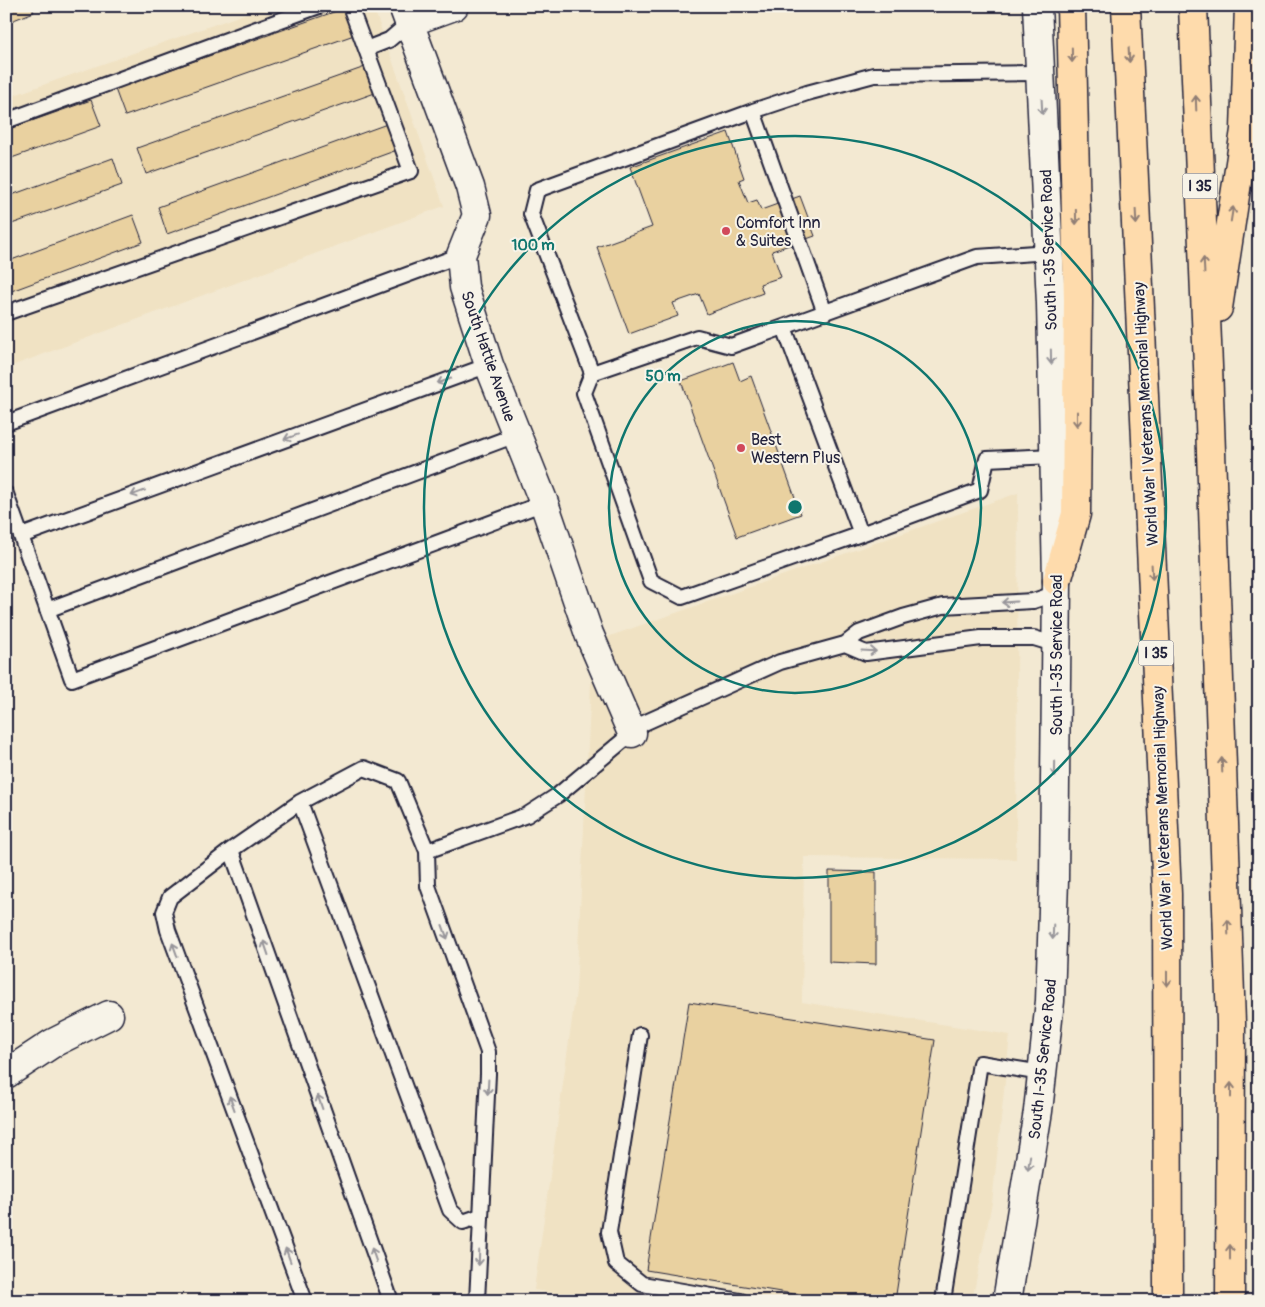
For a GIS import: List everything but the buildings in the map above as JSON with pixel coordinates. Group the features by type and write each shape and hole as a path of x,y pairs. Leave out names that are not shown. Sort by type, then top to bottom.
{"highway":[{"path":"1057,587 1076,514 1078,300 1071,6"},
{"name":"World War I Veterans Memorial Highway","path":"1126,6 1167,894 1168,1301"},
{"name":"I 35","path":"1192,6 1208,366 1231,1023 1230,1301"},
{"path":"1208,366 1246,130 1249,6"}],"main road":[{"path":"407,14 454,6"},
{"name":"South I-35 Service Road","path":"1007,1301 1038,1111 1050,1001 1054,898 1057,587 1049,252 1037,6"},
{"name":"South Hattie Avenue","path":"407,14 470,187 477,215 461,255 464,287 490,365 544,503 589,634 632,732"},
{"path":"6,1074 53,1043 109,1015"}],"lane":[{"path":"6,121 320,6"},
{"path":"6,313 411,171 350,6"},
{"path":"366,49 389,40 407,14"},
{"path":"1040,73 874,75 753,111 537,190 531,214 592,373 584,393 651,581 682,598 980,490 987,459 1053,456"},
{"path":"753,111 825,312"},
{"path":"592,373 697,338 731,346 977,257 1049,252"},
{"path":"6,423 461,255"},
{"path":"784,327 861,534"},
{"path":"21,536 490,365"},
{"path":"47,610 516,435"},
{"path":"6,494 72,679 544,503"},
{"path":"427,850 526,815 558,795 644,723 780,662 845,644 859,633 903,617 943,606 1034,600 1057,587"},
{"path":"845,644 866,653 981,638 1034,638 1056,645"},
{"path":"305,1301 171,939 164,912 170,897 232,850 300,802 364,768 398,781 427,850 428,886 488,1052 477,1301"},
{"path":"300,802 450,1210 463,1222 480,1216"},
{"path":"232,850 391,1301"},
{"path":"640,1035 609,1232 616,1263 642,1284 741,1301"},
{"path":"944,1301 980,1063 1042,1073"}],"shaded area":[{"path":"267,6 373,6 444,206 6,368 6,98"},
{"path":"1018,493 1016,859 804,857 802,1002 1010,1035 992,1203 972,1301 610,1301 534,1290 576,991 593,642"}],"place":[{"name":"Comfort Inn & Suites","path":"726,231"},
{"name":"Best Western Plus","path":"741,448"}]}
